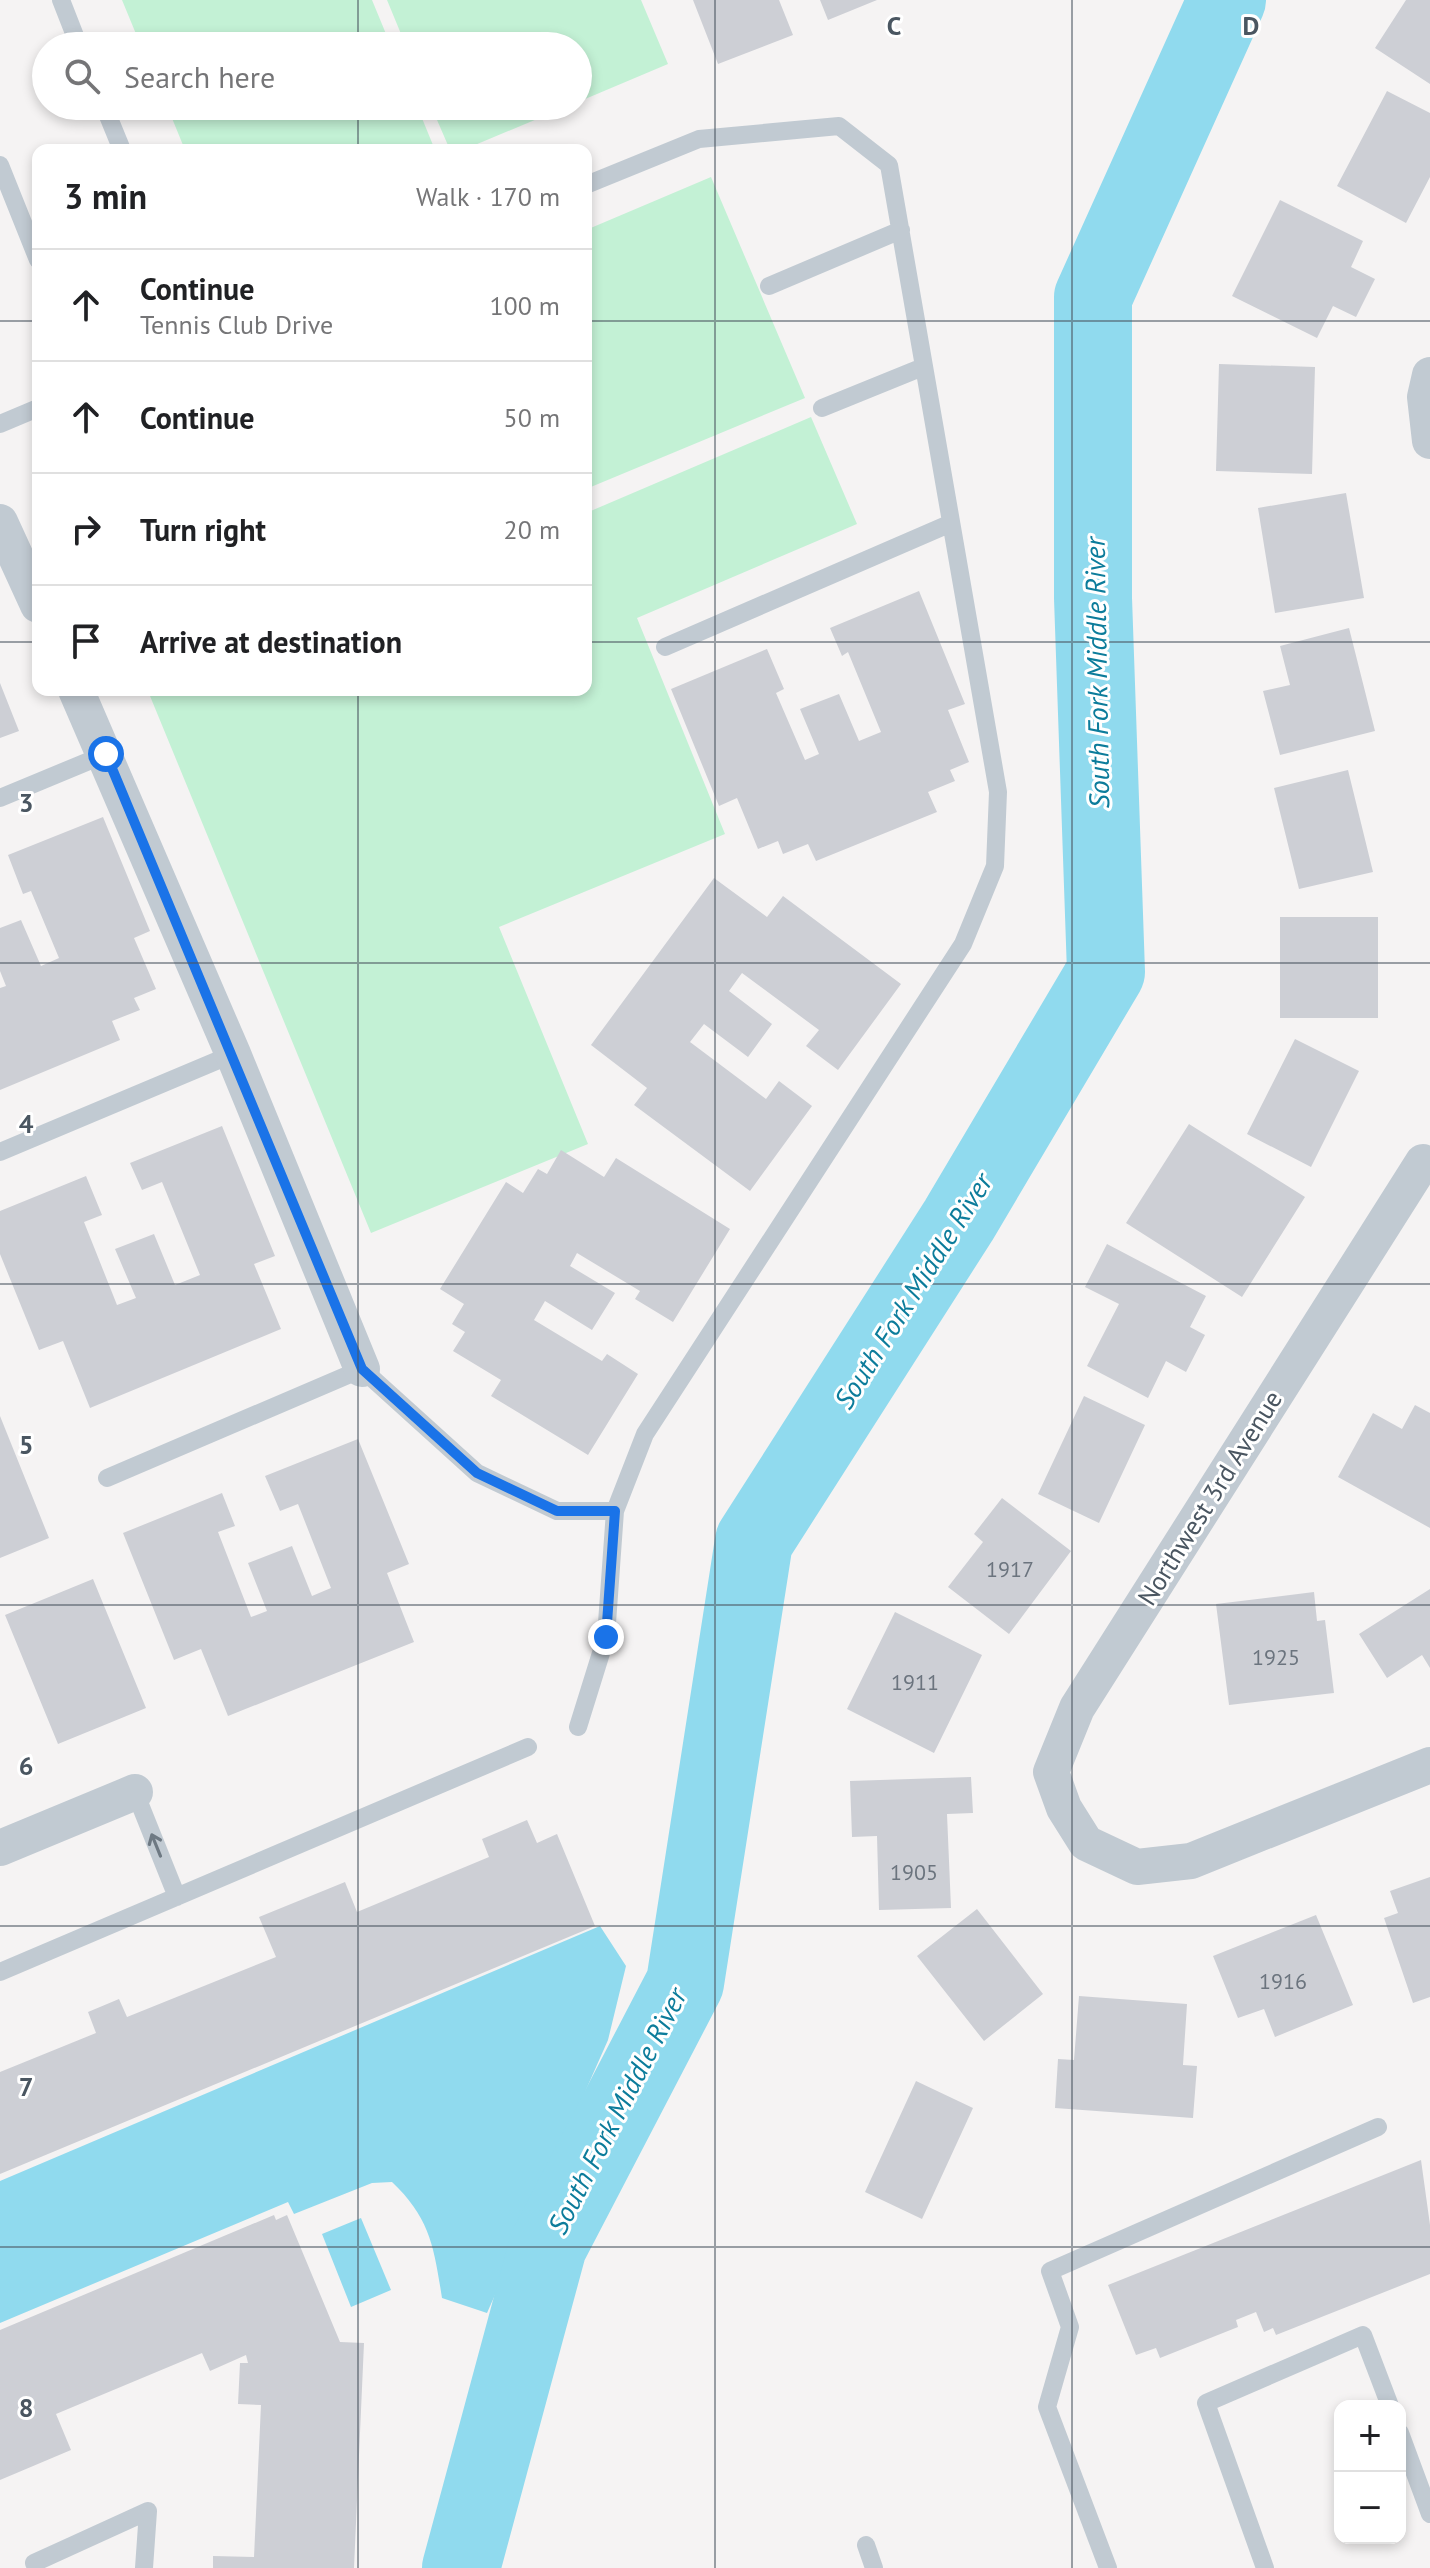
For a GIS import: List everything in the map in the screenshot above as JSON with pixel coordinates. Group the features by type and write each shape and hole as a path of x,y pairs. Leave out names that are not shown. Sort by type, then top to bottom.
{"street":[{"path":"1430,375 1425,397 1430,441"},
{"path":"0,522 32,592"},
{"path":"79,696 233,1054 362,1369"},
{"name":"Northwest 3rd Avenue","path":"1428,1158 1077,1708 1051,1772 1064,1808 1086,1843 1137,1867 1191,1861 1430,1765"},
{"path":"0,1848 135,1792"}],"lane":[{"path":"61,0 74,32"},
{"path":"110,120 120,144"},
{"path":"578,1727 606,1637 615,1511 645,1434 963,944 995,866 998,792 889,165 839,126 699,139 592,183"},
{"path":"0,165 32,245"},
{"path":"769,286 901,230"},
{"path":"822,408 923,367"},
{"path":"0,424 32,411"},
{"path":"665,647 949,524"},
{"path":"0,798 106,754"},
{"path":"0,1152 233,1054"},
{"path":"107,1478 362,1369 477,1473 557,1511 615,1511"},
{"path":"0,1972 528,1747"},
{"path":"135,1792 177,1897"},
{"path":"1108,2568 1047,2407 1070,2327 1050,2271 1378,2127"},
{"path":"1265,2568 1206,2403 1363,2335 1388,2400"},
{"path":"1406,2449 1430,2514"},
{"path":"31,2566 148,2511 144,2568"},
{"path":"866,2545 874,2568"}],"green space":[{"path":"122,0 372,0 385,32 135,32"},
{"path":"387,0 641,0 668,64 592,96 592,32 400,32"},
{"path":"173,120 423,120 433,144 183,144"},
{"path":"437,120 535,120 477,144 447,144"},
{"path":"711,177 805,398 592,487 592,227"},
{"path":"811,417 857,524 637,618 725,834 499,927 588,1144 371,1233 150,696 592,696 592,510"}],"water":[{"path":"600,1926 626,1966 608,2040 487,2313 442,2298 428,2234 415,2208 392,2182 372,2183 294,2214 288,2202 0,2323 0,2181"},
{"path":"361,2218 391,2290 351,2307 322,2234"}],"building":[{"path":"693,0 779,0 793,35 718,64"},
{"path":"820,0 877,0 828,20"},
{"path":"1406,0 1430,0 1430,84 1375,48"},
{"path":"1387,91 1430,113 1430,177 1406,223 1337,186"},
{"path":"1280,200 1363,241 1351,267 1375,279 1356,317 1333,306 1317,338 1232,296"},
{"path":"1219,364 1315,367 1312,474 1216,471"},
{"path":"1346,493 1364,598 1275,613 1258,508"},
{"path":"919,591 965,704 948,710 969,762 950,770 955,781 928,792 937,812 816,861 808,844 783,854 778,841 758,849 737,798 719,806 671,689 767,649 784,689 776,693 805,760 819,754 800,709 839,694 859,741 881,732 848,652 842,656 830,628"},
{"path":"1349,628 1375,731 1280,755 1263,691 1290,685 1280,646"},
{"path":"0,683 19,731 0,738"},
{"path":"1348,770 1373,872 1299,889 1274,788"},
{"path":"103,817 150,931 134,938 156,989 134,998 140,1010 112,1021 120,1040 0,1090 0,988 6,986 0,971 0,928 21,920 41,966 59,958 31,891 23,894 8,855"},
{"path":"714,878 767,917 783,896 901,984 838,1070 806,1046 819,1030 742,973 729,991 772,1024 748,1057 704,1024 690,1042 766,1099 779,1081 812,1106 750,1191 634,1105 647,1088 591,1045"},
{"path":"1280,917 1378,917 1378,1018 1280,1018"},
{"path":"1295,1039 1359,1071 1311,1167 1247,1134"},
{"path":"1189,1124 1305,1197 1242,1297 1126,1223"},
{"path":"222,1126 275,1256 254,1264 281,1329 90,1408 63,1341 39,1350 0,1254 0,1211 86,1176 102,1215 84,1222 117,1305 136,1298 115,1249 154,1234 175,1285 200,1275 162,1182 142,1190 130,1163"},
{"path":"561,1150 604,1177 616,1158 730,1229 673,1322 635,1299 640,1291 577,1253 570,1266 615,1293 592,1330 545,1301 534,1320 602,1361 607,1354 638,1374 588,1455 491,1396 501,1380 453,1351 465,1332 452,1324 464,1304 440,1289 506,1182 523,1193 538,1169 547,1174"},
{"path":"1107,1244 1206,1296 1190,1327 1205,1335 1186,1372 1166,1361 1148,1398 1087,1366 1119,1304 1085,1287"},
{"path":"1084,1396 1145,1425 1099,1523 1038,1494"},
{"path":"1415,1405 1430,1413 1430,1528 1338,1477 1373,1413 1402,1429"},
{"path":"0,1416 49,1538 0,1558"},
{"path":"358,1439 409,1564 387,1573 414,1642 228,1716 201,1649 174,1660 123,1533 222,1493 235,1526 218,1532 251,1617 267,1611 248,1563 292,1546 312,1596 331,1588 298,1504 280,1511 265,1476"},
{"path":"1002,1498 1071,1551 1009,1634 948,1587 983,1542 974,1534"},
{"path":"93,1579 146,1708 58,1744 5,1615"},
{"path":"1430,1589 1430,1668 1422,1655 1387,1678 1359,1634"},
{"path":"1314,1592 1317,1621 1325,1620 1334,1693 1229,1705 1216,1604"},
{"path":"895,1612 982,1655 934,1753 847,1709"},
{"path":"971,1777 973,1813 947,1814 951,1908 879,1910 877,1836 852,1837 850,1781"},
{"path":"527,1820 537,1843 557,1834 595,1926 0,2174 0,2072 96,2033 88,2012 119,1999 127,2017 276,1957 259,1917 345,1882 357,1912 489,1857 482,1839"},
{"path":"1430,1877 1430,1997 1413,2003 1384,1918 1398,1913 1390,1891"},
{"path":"977,1909 1043,1994 984,2041 917,1956"},
{"path":"1316,1915 1353,2005 1275,2037 1264,2009 1238,2018 1213,1956"},
{"path":"1079,1996 1187,2004 1183,2065 1197,2066 1193,2118 1055,2108 1058,2059 1074,2060"},
{"path":"916,2081 973,2108 922,2219 865,2192"},
{"path":"1421,2160 1430,2225 1430,2274 1276,2335 1273,2328 1264,2332 1256,2312 1236,2320 1238,2327 1160,2358 1156,2348 1136,2355 1108,2285"},
{"path":"274,2215 276,2220 287,2215 340,2342 364,2343 354,2568 213,2568 213,2556 254,2557 261,2405 238,2404 240,2363 248,2363 246,2355 210,2371 202,2353 56,2414 71,2450 0,2480 0,2330"}],"waterway":[{"name":"South Fork Middle River","path":"461,2568 548,2246 685,1983 754,1541 959,1220 1106,972 1093,598 1093,297 1227,0"}],"route":[{"path":"106,754 362,1369 477,1473 557,1511 615,1511 606,1637"}]}
